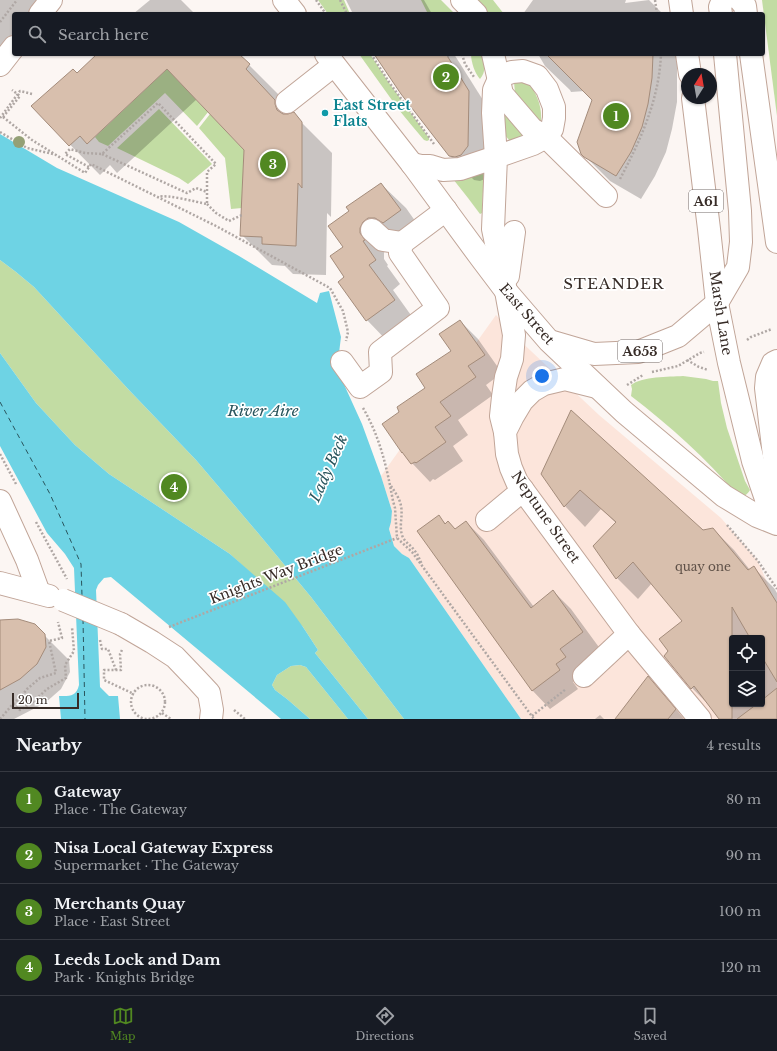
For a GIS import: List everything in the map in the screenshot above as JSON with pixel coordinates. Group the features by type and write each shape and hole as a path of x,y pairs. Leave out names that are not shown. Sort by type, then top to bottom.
{"main road":[{"path":"42,12 51,0"},
{"path":"284,0 293,12"},
{"path":"462,0 474,12"},
{"path":"680,0 682,12"},
{"path":"721,12 720,7 724,0"},
{"path":"740,0 745,6 746,12"},
{"path":"0,65 12,50"},
{"path":"493,56 502,94 532,129 546,137 606,196"},
{"path":"687,56 689,68"},
{"name":"A653","path":"549,341 594,354 638,352 678,336 717,303 738,268 741,242 740,211 725,56"},
{"path":"751,56 777,242"},
{"path":"287,102 330,59"},
{"name":"East Street","path":"330,59 433,160 446,210 506,291 549,341 624,412 724,496 757,516 777,523"},
{"path":"433,160 443,170 460,169 533,144 546,137 552,129 554,107 547,89 537,76 523,70 503,75 499,79"},
{"name":"Neptune Street","path":"499,79 494,90 493,113 496,157 493,229 514,335 512,359 506,377 502,397 502,416 507,454 511,468 517,482 629,634 694,711"},
{"name":"Marsh Lane","path":"694,104 717,303 730,368 753,460 766,499 777,523"},
{"path":"342,362 359,394 381,372 380,352 438,308 400,253 402,244 446,210"},
{"path":"372,230 383,240 402,244"},
{"path":"506,291 514,232"},
{"path":"766,499 774,464 766,388 773,363 777,361"},
{"path":"505,432 522,401 532,390 544,384 565,379 597,386"},
{"path":"486,520 523,490"},
{"path":"0,500 27,560 39,593"},
{"path":"0,583 39,593 59,607 120,624 152,642 175,657 209,693 212,710 211,719"},
{"path":"584,676 629,634"}],"path":[{"path":"0,22 17,0"},
{"path":"316,0 325,12"},
{"path":"340,0 347,12"},
{"path":"655,0 657,12"},
{"path":"373,56 433,160"},
{"path":"463,56 465,64 475,79"},
{"path":"606,196 620,180 635,150 650,113 659,81 661,56"},
{"path":"12,90 20,96 3,117 32,140 85,173 90,164 216,226 330,288 343,311 348,332 342,362"},
{"path":"0,118 20,91 32,94"},
{"path":"102,154 158,103 216,164 207,172 207,204"},
{"path":"0,132 27,148 55,154"},
{"path":"89,167 65,154 70,149 85,153 102,154 187,193 196,188 207,192"},
{"path":"157,197 169,197 207,204 216,213 229,221 242,215"},
{"path":"743,343 751,337 772,329"},
{"path":"632,381 642,375 678,366 707,350"},
{"path":"359,394 382,452 393,501 396,508 397,538 412,552 533,718 584,676"},
{"path":"390,484 401,505 400,523 405,542 413,548 426,572"},
{"name":"Knights Way Bridge","path":"162,629 397,538"},
{"path":"0,719 27,689 40,678 56,673 49,641 62,638 59,607"},
{"path":"13,704 20,710 33,702 47,689 66,678 65,665 74,651 73,632"},
{"path":"100,638 102,649 108,649 116,670"},
{"path":"120,654 121,670 104,670 104,680 134,694"},
{"path":"152,686 157,688 164,696 165,702 162,712 158,716 152,718 141,718 133,710 132,699 134,694 142,687 152,686"},
{"path":"162,712 171,719"}],"shaded area":[{"path":"496,315 514,335 599,415 721,518 758,561 777,606 777,719 521,719 409,558 402,554 394,546 389,529 392,511 381,476"}],"green space":[{"path":"318,0 344,0 349,12 327,12"},
{"path":"421,0 441,0 453,12 427,12"},
{"path":"472,0 493,0 502,12 481,12"},
{"path":"762,0 777,0 777,116 765,23 765,12 764,12"},
{"path":"360,56 371,56 429,140 424,140 399,110"},
{"path":"471,56 484,56 484,70 480,79 476,74"},
{"path":"167,69 208,112 197,126 165,93 108,146 99,142 95,137"},
{"path":"515,79 531,85 539,103 541,122 515,93"},
{"path":"495,102 528,131 511,142 495,124"},
{"path":"159,109 212,164 188,184 179,178 117,148"},
{"path":"210,114 244,150 242,208 231,209 225,158 199,128"},
{"path":"484,172 482,213 480,214 453,179"},
{"path":"0,260 34,287 196,460 311,597 404,719 368,719 315,653 318,650 303,627 254,576 230,554 109,474 75,445 36,403 0,353"},
{"path":"683,376 718,381 727,428 745,481 750,490 745,495 738,496 687,443 631,396 631,385 636,382 656,378"},
{"path":"300,665 306,667 348,719 310,719 275,690 272,685 277,675 291,666"}],"water":[{"name":"River Aire","path":"0,134 57,168 179,222 317,303 320,293 329,291 341,337 337,369 362,424 381,476 392,511 389,529 394,546 402,554 409,558 521,719 404,719 311,597 196,460 34,287 0,260"},
{"path":"0,353 36,403 75,445 109,474 230,554 285,602 318,650 315,653 368,719 348,719 306,667 300,665 291,666 277,675 272,685 275,690 310,719 281,719 111,577 104,578 96,590 100,687 109,696 118,696 120,719 61,719 59,696 74,694 79,685 74,568 65,554 47,533 0,446"}],"building":[{"path":"95,56 241,56 250,64 246,69 275,100 277,110 283,114 294,112 302,122 302,188 298,183 296,246 262,244 262,237 240,236 244,150 167,69 87,144 80,136 69,146 31,106 73,69 77,73"},
{"path":"375,56 447,56 469,91 468,146 461,155 455,157 449,156 401,94"},
{"path":"548,56 653,56 652,78 648,104 642,127 631,152 616,176 584,157 581,154 577,142 592,100"},
{"path":"381,183 401,210 383,223 375,218 368,218 363,222 360,228 360,233 365,240 363,241 376,260 369,265 395,300 366,321 338,282 344,277 330,256 343,247 328,226 349,211 346,207"},
{"path":"460,320 485,355 468,366 476,377 440,402 451,416 435,427 446,442 416,463 411,464 382,424 399,412 397,407 425,388 416,374 451,351 439,334"},
{"path":"571,410 703,530 713,528 748,570 754,566 777,603 777,682 765,662 765,635 748,635 732,607 732,635 729,635 729,707 732,707 732,719 719,719 694,686 691,689 664,656 668,651 659,639 682,621 633,562 616,579 593,546 616,522 580,490 564,507 541,474"},
{"path":"439,515 445,524 448,521 455,529 466,521 531,608 553,590 583,632 560,649 566,657 556,664 560,670 532,691 417,531"},
{"path":"18,619 35,624 45,634 46,647 37,664 20,679 0,690 0,620"},
{"path":"648,676 676,709 668,719 615,719"},
{"path":"777,688 777,719 737,719 753,707 765,707 765,698"}],"ferry route":[{"path":"0,402 50,494 81,564 82,596"},
{"path":"83,619 85,719"}],"place":[{"name":"Nisa Local Gateway Express","path":"446,77"},
{"name":"East Street Flats","path":"325,113"},
{"name":"Gateway","path":"616,116"},
{"name":"Merchants Quay","path":"273,164"},
{"name":"Leeds Lock and Dam","path":"174,487"}],"district":[{"name":"STEANDER","path":"614,283"}],"water label":[{"name":"Lady Beck","path":"328,468"}]}
